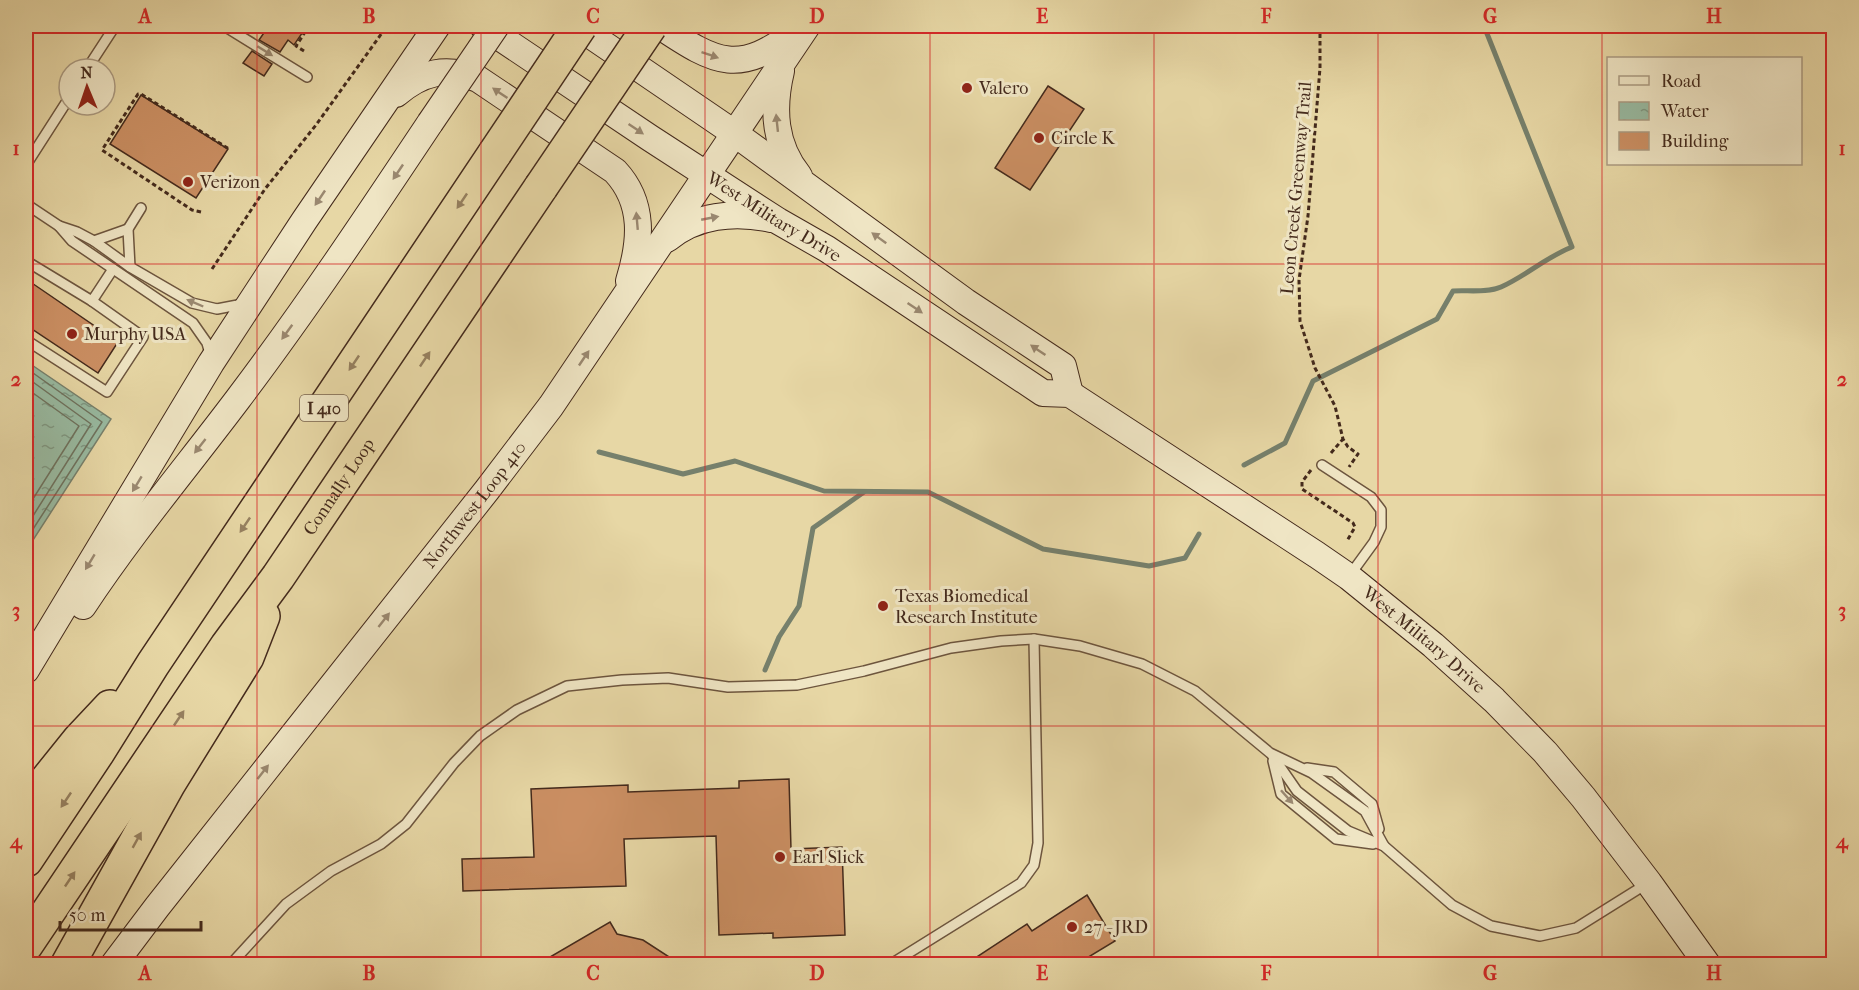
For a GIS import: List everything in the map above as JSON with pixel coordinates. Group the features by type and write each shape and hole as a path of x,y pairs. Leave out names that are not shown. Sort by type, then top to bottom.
{"highway":[{"name":"I 410","path":"26,860 153,664 578,26"},
{"name":"Connally Loop","path":"26,945 650,26"},
{"path":"68,964 163,793 248,657 278,577"},
{"path":"26,806 78,740 153,664"}],"main road":[{"path":"411,63 414,26"},
{"path":"26,670 211,363 437,26"},
{"name":"West Military Drive","path":"483,26 650,138 778,221 826,249 1044,393 1070,394 1349,577 1433,645 1494,700 1545,753 1583,797 1707,964"},
{"path":"26,690 38,678 141,522 237,401 296,319 496,26"},
{"path":"578,26 735,133 966,302 1063,366 1070,394"},
{"path":"660,26 696,50 709,56 732,60 758,56 806,26"},
{"name":"Northwest Loop 410","path":"114,964 551,406 806,26"},
{"path":"783,62 775,109 778,134 792,166 814,190"},
{"path":"377,115 388,102 416,80 445,72 466,74 478,79 605,163 628,187 638,216 638,240 634,266 624,298"},
{"path":"659,245 684,226 704,219 745,216 778,221"}],"lane":[{"path":"95,57 115,26"},
{"path":"224,26 307,77"},
{"path":"26,165 57,117"},
{"path":"26,204 60,226 77,232 94,242 130,267 192,303 217,309 251,301"},
{"path":"130,267 128,229 141,208"},
{"path":"60,226 72,241 193,323 207,343 211,363"},
{"path":"94,242 128,229"},
{"path":"26,261 92,301 143,337 107,392 26,340"},
{"path":"92,301 113,269"},
{"path":"1318,466 1371,497 1381,510 1381,527 1378,534 1349,577"},
{"path":"231,964 286,904 331,871 381,844 406,824 454,763 480,736 517,710 567,686 668,678 728,687 797,685 864,671 951,648 1001,641 1034,639 1080,646 1142,664 1195,691 1270,753 1312,773 1365,811 1384,846"},
{"path":"891,964 1021,883 1034,865 1038,843 1034,639"},
{"path":"1270,753 1297,791 1348,831 1384,846 1452,905 1491,926 1540,936 1576,928 1649,883"},
{"path":"1270,753 1281,794 1336,839 1384,846"},
{"path":"1297,766 1334,772 1372,804 1384,846"}],"path":[{"path":"304,51 296,46 309,26"},
{"path":"212,269 227,243 265,189 316,125 387,26"},
{"name":"Leon Creek Greenway Trail","path":"1320,26 1320,68 1308,216 1299,280 1300,321 1315,368 1335,406 1342,439 1358,454 1342,478"},
{"path":"201,213 192,210 102,150 138,94 229,149"},
{"path":"1326,450 1332,454 1342,439"},
{"path":"1318,466 1302,482 1302,489 1353,523 1355,527 1347,541"}],"water":[{"path":"26,361 111,419 26,551"}],"building":[{"path":"266,26 307,26 294,45 288,40 280,52 259,40 268,27"},
{"path":"252,51 272,64 264,76 243,63"},
{"name":"Circle K","path":"1048,86 1084,109 1030,190 995,168"},
{"path":"141,95 228,149 196,198 110,144"},
{"name":"Murphy USA","path":"26,279 118,342 98,373 26,325"},
{"name":"Earl Slick","path":"789,779 791,849 842,847 845,935 773,938 773,933 719,935 716,836 624,839 626,886 463,891 462,859 534,857 531,789 628,785 628,792 739,788 739,781"},
{"name":"27 - JRD","path":"1087,895 1115,941 1077,964 966,964 1027,924 1032,931"},
{"path":"610,922 617,934 643,940 680,964 538,964"}],"waterway":[{"path":"1244,465 1285,443 1313,381 1437,319 1453,291 1496,289 1572,247 1484,26"},
{"path":"599,452 683,474 735,461 824,491 928,492 1043,549 1149,566 1185,558 1199,534"},
{"path":"765,670 779,637 799,606 813,528 864,492"}],"place":[{"name":"Valero","path":"967,88"},
{"name":"Circle K","path":"1039,138"},
{"name":"Verizon","path":"188,182"},
{"name":"Murphy USA","path":"72,334"},
{"name":"Texas Biomedical Research Institute","path":"883,606"},
{"name":"Earl Slick","path":"780,857"},
{"name":"27 - JRD","path":"1072,927"}]}
